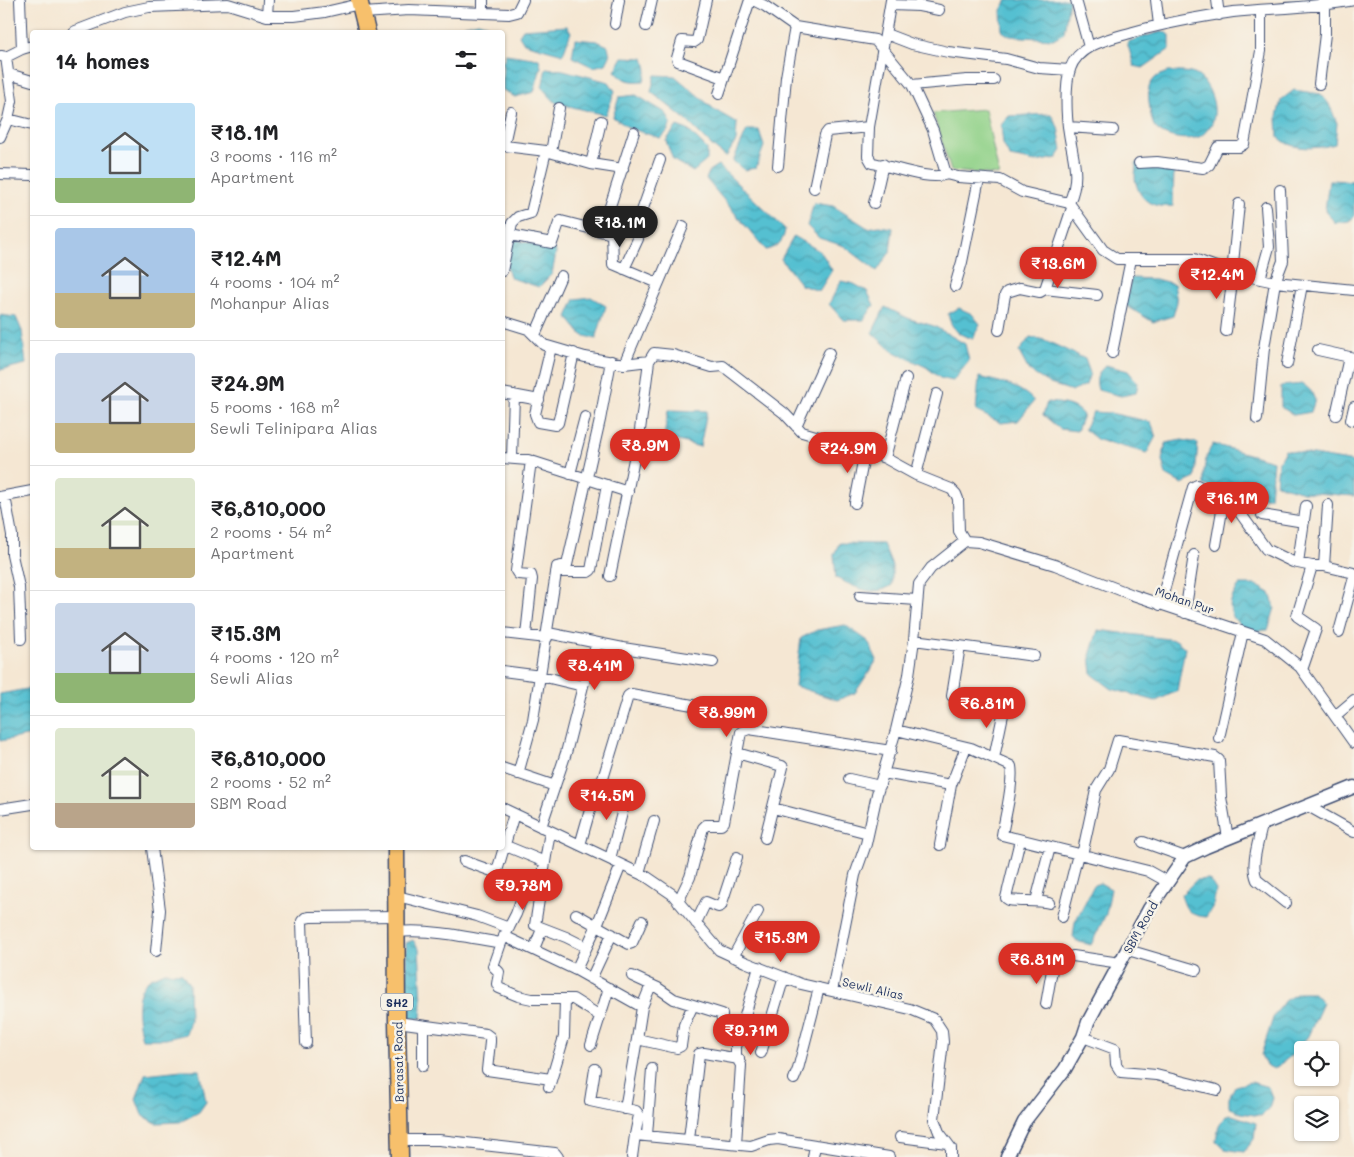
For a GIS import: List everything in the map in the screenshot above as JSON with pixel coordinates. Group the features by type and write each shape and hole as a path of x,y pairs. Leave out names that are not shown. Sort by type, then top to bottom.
{"main road":[{"path":"361,6 367,30"},
{"name":"Barasat Road","path":"396,850 400,1157"}],"street":[{"path":"0,137 8,119 5,108 12,101 9,74 3,56 27,48 20,0"},
{"path":"267,16 268,0"},
{"path":"426,11 427,0"},
{"path":"483,0 483,14"},
{"path":"78,30 149,3 228,4 267,16 294,16 361,6 483,14 513,14 519,10 523,0"},
{"path":"615,24 619,0"},
{"path":"646,26 652,0"},
{"path":"706,0 697,40 694,42 682,41 677,58 678,61 724,78"},
{"path":"719,94 752,0 766,3 795,27 875,40 912,85 933,130 946,174"},
{"path":"1076,0 1089,48"},
{"path":"1156,0 1158,25"},
{"path":"1217,0 1219,14"},
{"path":"1045,289 1074,191 1076,171 1068,127 1067,90 1070,70 1082,52 1098,42 1172,21 1261,10 1274,4 1354,0"},
{"path":"938,10 891,2 869,127 868,156 872,163 883,164 926,176 941,177 946,174 1000,180 1022,192 1071,206 1088,226 1103,250 1117,259 1194,259 1233,273 1260,279 1354,290"},
{"path":"1319,84 1325,34 1321,3"},
{"path":"1139,163 1157,162 1204,168 1210,165 1218,147 1239,147 1244,144 1261,51 1261,10"},
{"path":"778,166 786,77 795,27"},
{"path":"886,34 912,44 948,52 1006,59 1039,68 1070,70"},
{"path":"9,74 30,80"},
{"path":"912,85 967,80 994,80"},
{"path":"505,258 514,219 531,213 558,108"},
{"path":"505,139 511,112"},
{"path":"8,119 30,124"},
{"path":"591,164 601,121"},
{"path":"814,188 825,135 828,132 869,127"},
{"path":"1068,127 1113,130"},
{"path":"634,132 607,231 614,265 658,283"},
{"path":"505,146 548,152 591,164 623,169"},
{"path":"624,269 638,239 636,228 660,160"},
{"path":"874,203 883,164"},
{"path":"0,174 30,175"},
{"path":"954,286 962,262 979,179"},
{"path":"1257,419 1264,348 1276,282 1282,261 1280,190"},
{"path":"1226,331 1239,204"},
{"path":"1260,279 1269,247 1266,207"},
{"path":"510,235 552,243 560,221 607,231 618,228 636,228"},
{"path":"624,364 683,226"},
{"path":"1112,353 1131,259"},
{"path":"535,336 561,276"},
{"path":"1288,364 1302,285"},
{"path":"999,330 1005,295 1008,292 1020,288 1040,292 1045,289 1098,295"},
{"path":"505,321 528,329 544,345 551,347 624,364 649,361"},
{"path":"551,347 538,400 536,414 538,422 557,425 574,353"},
{"path":"1318,350 1352,358 1336,415"},
{"path":"610,576 640,430 649,361 654,353 673,355 712,367 723,366 784,413 802,432 885,458 916,475 947,486 956,494 958,499 959,531 966,541 931,568 919,584 914,640 908,675 891,751 855,875 832,992"},
{"path":"796,426 829,353"},
{"path":"518,774 533,720 557,567 567,565 611,361"},
{"path":"885,458 906,378"},
{"path":"505,394 538,400"},
{"path":"916,475 937,394"},
{"path":"514,395 507,458 531,461 628,492"},
{"path":"1352,420 1354,407"},
{"path":"570,474 585,418"},
{"path":"855,503 865,451"},
{"path":"526,635 532,579 530,575 518,574 516,571 531,461"},
{"path":"556,572 588,572 591,570 607,485"},
{"path":"1160,604 1193,487 1197,485 1216,497 1233,503 1266,549 1298,563 1324,566 1354,575 1339,632"},
{"path":"22,639 19,587 12,555 12,534 3,497 30,491"},
{"path":"1216,545 1224,499"},
{"path":"1324,566 1328,505"},
{"path":"1298,563 1306,506"},
{"path":"1262,515 1304,522"},
{"name":"Mohan Pur","path":"966,541 978,542 1055,565 1185,613 1265,639 1302,670 1354,743"},
{"path":"1185,613 1194,555"},
{"path":"1302,670 1316,629 1296,616 1312,566"},
{"path":"860,596 917,600"},
{"path":"1219,738 1243,632"},
{"path":"505,633 547,636 713,662"},
{"path":"914,640 1034,656"},
{"path":"586,947 566,937 536,927 534,922 546,862 546,829 555,786 597,643"},
{"path":"952,696 960,646"},
{"path":"505,671 541,676 583,686"},
{"path":"580,845 598,782 602,782 628,696 631,694 698,706"},
{"path":"1335,716 1354,700"},
{"path":"994,758 1005,706"},
{"path":"678,902 690,877 702,828 709,824 721,825 724,822 741,732 749,729 891,751"},
{"path":"896,730 966,747 1011,766 1012,772 1002,835 1148,871 1168,882"},
{"path":"1062,917 1096,790 1108,769 1118,740 1215,757 1219,760 1221,797 1228,838"},
{"path":"940,845 951,785 966,747"},
{"path":"737,753 782,766 783,769 764,838"},
{"path":"505,769 555,786"},
{"path":"884,773 951,785"},
{"path":"849,779 880,786"},
{"path":"1143,842 1185,857 1354,787"},
{"path":"610,859 628,790"},
{"path":"0,809 30,804"},
{"path":"1308,806 1354,832"},
{"path":"773,808 868,833"},
{"name":"Sewli Alias","path":"505,810 640,873 672,894 719,950 801,984 910,1009 934,1019 942,1030 944,1042 934,1119 939,1132 951,1148 951,1157"},
{"path":"514,814 506,846 546,862"},
{"path":"640,873 654,821"},
{"path":"1262,824 1255,862 1256,879 1286,903"},
{"path":"1020,840 1006,898 1008,900 1024,902 1049,903"},
{"path":"1036,901 1050,847"},
{"path":"152,850 160,910 156,951"},
{"path":"464,861 497,871 505,850"},
{"path":"696,923 706,902 718,907 721,906 737,857"},
{"name":"SBM Road","path":"1007,1157 1024,1122 1065,1069 1149,909 1185,857"},
{"path":"576,970 597,925 621,865"},
{"path":"528,880 516,914 505,935 493,966 499,972 497,984 499,988 518,996 532,999 576,1001 600,1016"},
{"path":"397,896 467,913 642,1007"},
{"path":"734,957 758,911"},
{"path":"576,914 631,944 642,921"},
{"path":"306,1043 302,921 304,918 397,924 412,931 458,935 505,935"},
{"path":"534,949 542,929"},
{"path":"591,978 612,934"},
{"path":"1128,950 1196,970"},
{"path":"1073,956 1120,963"},
{"path":"736,1144 741,1065 736,1057 736,1047 759,967"},
{"path":"1046,1004 1052,970"},
{"path":"632,976 674,998 722,1014 722,1026 741,1031"},
{"path":"761,1053 784,977"},
{"path":"625,1109 642,1007 651,985"},
{"path":"591,1045 608,988"},
{"path":"794,1079 819,988"},
{"path":"397,1022 486,1034 490,1042 487,1070 550,1083 564,1037 565,999"},
{"path":"637,1039 677,1048 681,1046 684,1025 693,1005"},
{"path":"423,1026 423,1066"},
{"path":"1083,1037 1115,1049 1116,1064 1121,1072 1156,1075 1217,1090"},
{"path":"689,1140 699,1054 704,1053 739,1059"},
{"path":"595,1068 590,1101 638,1114 632,1157"},
{"path":"647,1135 652,1070"},
{"path":"636,1135 751,1146 778,1139 815,1145 842,1153 889,1157"},
{"path":"900,1137 947,1143"},
{"path":"400,1140 453,1141 554,1153 558,1157"},
{"path":"813,1157 815,1145"}],"green space":[{"path":"985,109 999,175 951,171 933,113"}],"water":[{"path":"1007,0 1069,0 1064,33 1053,39 1010,36 1002,31 1001,10"},
{"path":"478,22 488,25 488,30 449,29"},
{"path":"567,26 571,32 563,54 524,43 519,35 523,29"},
{"path":"1163,31 1170,35 1170,49 1143,68 1134,66 1127,42"},
{"path":"575,39 597,41 608,46 610,56 606,64 593,67 572,57"},
{"path":"506,54 539,59 541,67 534,92 515,97 505,91"},
{"path":"623,57 644,58 647,69 644,81 628,80 621,77 615,71"},
{"path":"546,68 563,70 609,82 615,91 606,115 556,103 542,88"},
{"path":"1168,72 1195,74 1207,85 1214,106 1214,113 1210,126 1201,136 1190,139 1176,138 1163,133 1154,126 1150,107 1149,87 1156,77"},
{"path":"655,75 675,76 715,110 737,123 736,141 726,157 686,120 651,92"},
{"path":"1294,90 1321,94 1329,104 1337,123 1335,144 1305,148 1293,146 1278,137 1277,117 1281,100"},
{"path":"636,95 666,113 671,123 667,132 660,138 629,128 613,117 619,97"},
{"path":"1051,114 1058,127 1062,150 1057,158 1036,162 1010,157 1003,144 1001,125 1009,116"},
{"path":"677,126 688,130 707,149 707,160 693,172 673,160 666,141"},
{"path":"747,130 759,130 764,146 756,168 744,170 733,161"},
{"path":"1136,163 1174,167 1173,206 1155,205 1145,200 1138,190 1135,181"},
{"path":"718,165 785,229 782,240 777,245 766,250 706,179 710,170"},
{"path":"1329,180 1354,181 1354,217 1349,221 1335,223 1325,210"},
{"path":"814,203 833,206 868,228 879,226 893,228 890,252 877,271 844,246 819,238 807,226"},
{"path":"794,236 821,252 832,270 819,291 801,285 781,259"},
{"path":"517,240 555,249 552,274 539,287 511,278 506,267 511,244"},
{"path":"1131,278 1156,279 1174,284 1177,302 1173,316 1153,322 1125,305"},
{"path":"841,281 854,284 867,291 874,305 864,320 843,320 829,304"},
{"path":"591,297 606,306 596,339 582,335 567,317 575,299"},
{"path":"885,307 910,319 934,326 965,344 969,361 953,381 940,378 926,367 892,351 872,333"},
{"path":"959,308 972,314 980,324 973,338 959,333 951,323 948,314"},
{"path":"0,315 16,317 22,331 26,364 0,370"},
{"path":"1030,337 1045,340 1085,359 1090,373 1086,385 1073,391 1050,384 1029,371 1019,352"},
{"path":"1106,365 1128,371 1138,383 1136,393 1121,396 1098,390 1098,376"},
{"path":"979,377 1022,391 1034,401 1018,421 1001,423 976,411"},
{"path":"1303,384 1311,391 1315,400 1311,412 1294,415 1281,407 1281,386"},
{"path":"1047,402 1067,405 1080,411 1083,415 1077,431 1060,429 1043,415"},
{"path":"668,410 707,411 700,447 664,437"},
{"path":"1093,412 1110,413 1151,422 1156,436 1147,453 1098,440 1084,429"},
{"path":"1182,440 1198,443 1195,478 1182,484 1166,475 1162,460 1166,443"},
{"path":"1213,444 1273,461 1270,497 1247,498 1204,485 1205,463"},
{"path":"1285,450 1354,462 1354,496 1303,492 1276,484 1278,463"},
{"path":"839,543 883,544 892,566 892,585 878,591 871,591 857,588 836,578 834,555"},
{"path":"1240,585 1256,585 1270,593 1275,608 1268,630 1249,632 1236,622 1230,605"},
{"path":"845,625 868,641 877,660 855,693 837,700 795,686 801,638 817,630"},
{"path":"1098,630 1176,640 1185,648 1177,691 1156,701 1112,689 1092,674 1090,655"},
{"path":"30,688 30,735 0,741 0,694"},
{"path":"1209,879 1216,890 1213,906 1206,917 1196,915 1189,911 1181,895 1196,880"},
{"path":"1100,883 1111,889 1106,914 1091,945 1076,941 1073,937 1075,922 1094,885"},
{"path":"413,940 419,949 422,1002 421,1018 410,1019 407,1012 406,943"},
{"path":"165,972 182,973 189,984 190,1021 186,1034 166,1039 142,1039 138,1017 140,993 147,981"},
{"path":"1298,993 1314,993 1323,1003 1308,1036 1304,1041 1294,1041 1294,1054 1274,1069 1266,1065 1261,1055 1273,1018 1284,1001"},
{"path":"200,1070 206,1102 199,1112 180,1122 156,1123 142,1115 136,1099 145,1074"},
{"path":"1251,1082 1268,1087 1272,1097 1269,1109 1261,1116 1241,1113 1229,1107 1229,1098 1235,1086"},
{"path":"1229,1114 1256,1123 1254,1139 1244,1152 1225,1149 1216,1141 1221,1122"}]}
